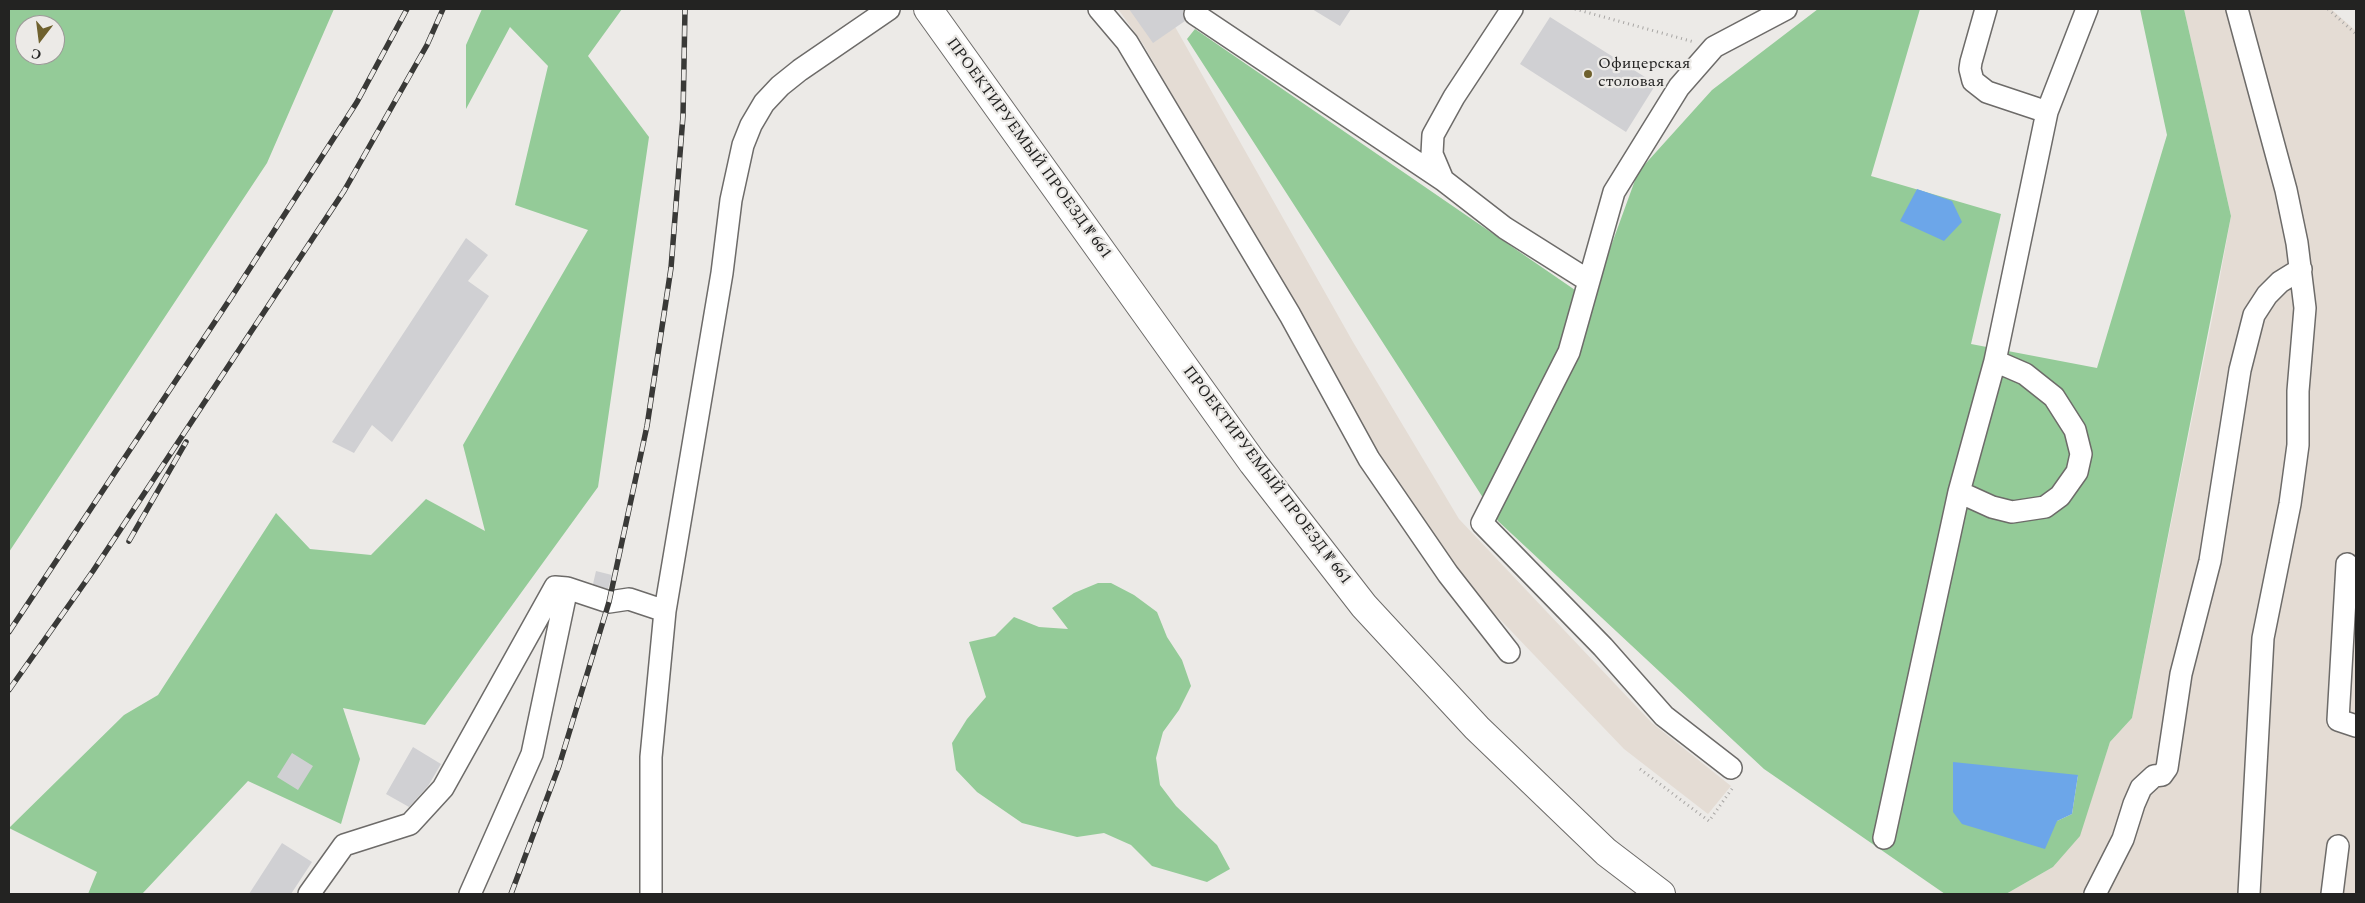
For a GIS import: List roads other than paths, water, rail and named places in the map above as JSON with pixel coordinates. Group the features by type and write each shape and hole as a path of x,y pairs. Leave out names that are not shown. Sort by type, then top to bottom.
{"main road":[{"name":"ПРОЕКТИРУЕМЫЙ ПРОЕЗД № 661","path":"928,9 1253,462 1364,606 1477,728 1606,852 1661,894"}],"street":[{"path":"651,894 651,757 665,611 722,273 732,200 743,145 751,125 764,103 780,86 800,70 889,9"},
{"path":"1098,9 1132,51 1290,315 1369,459 1448,574 1509,652"},
{"path":"1443,180 1432,154 1434,135 1454,97 1512,9"},
{"path":"1731,768 1664,716 1603,648 1482,523 1569,352 1614,192 1679,87 1714,48 1786,9"},
{"path":"1986,9 1971,62 1970,69 1974,81 1988,92 2047,112"},
{"path":"1884,838 1959,492 1995,361 2047,112 2086,9"},
{"path":"2237,9 2286,190 2301,268 2305,308 2298,391 2298,445 2290,504 2263,638 2249,894"},
{"path":"1195,14 1443,180 1506,228 1589,281"},
{"path":"2095,894 2123,839 2134,804 2142,788 2154,776 2162,775 2167,768 2181,674 2210,561 2240,370 2254,315 2266,295 2280,282 2301,268"},
{"path":"1959,492 1992,507 2012,512 2045,506 2060,496 2077,472 2081,454 2076,430 2054,397 2025,374 1995,361"},
{"path":"2347,564 2338,720 2356,726"},
{"path":"309,894 344,845 410,824 443,788 555,587 567,588 609,602 629,599 665,611"},
{"path":"470,894 532,754 567,588"},
{"path":"2332,894 2338,846"}],"water":[{"path":"1917,189 1952,201 1962,222 1944,241 1900,221"},
{"path":"1953,762 2078,775 2072,814 2057,821 2045,849 1962,824 1953,812"}],"railway":[{"path":"9,632 234,293 357,102 407,9"},
{"path":"9,690 93,571 344,191 427,45 443,9"},
{"path":"511,894 559,766 609,602 647,426 671,268 683,116 685,9"},
{"path":"129,541 186,442"}],"place":[{"name":"Офицерская столовая","path":"1588,74"}]}
